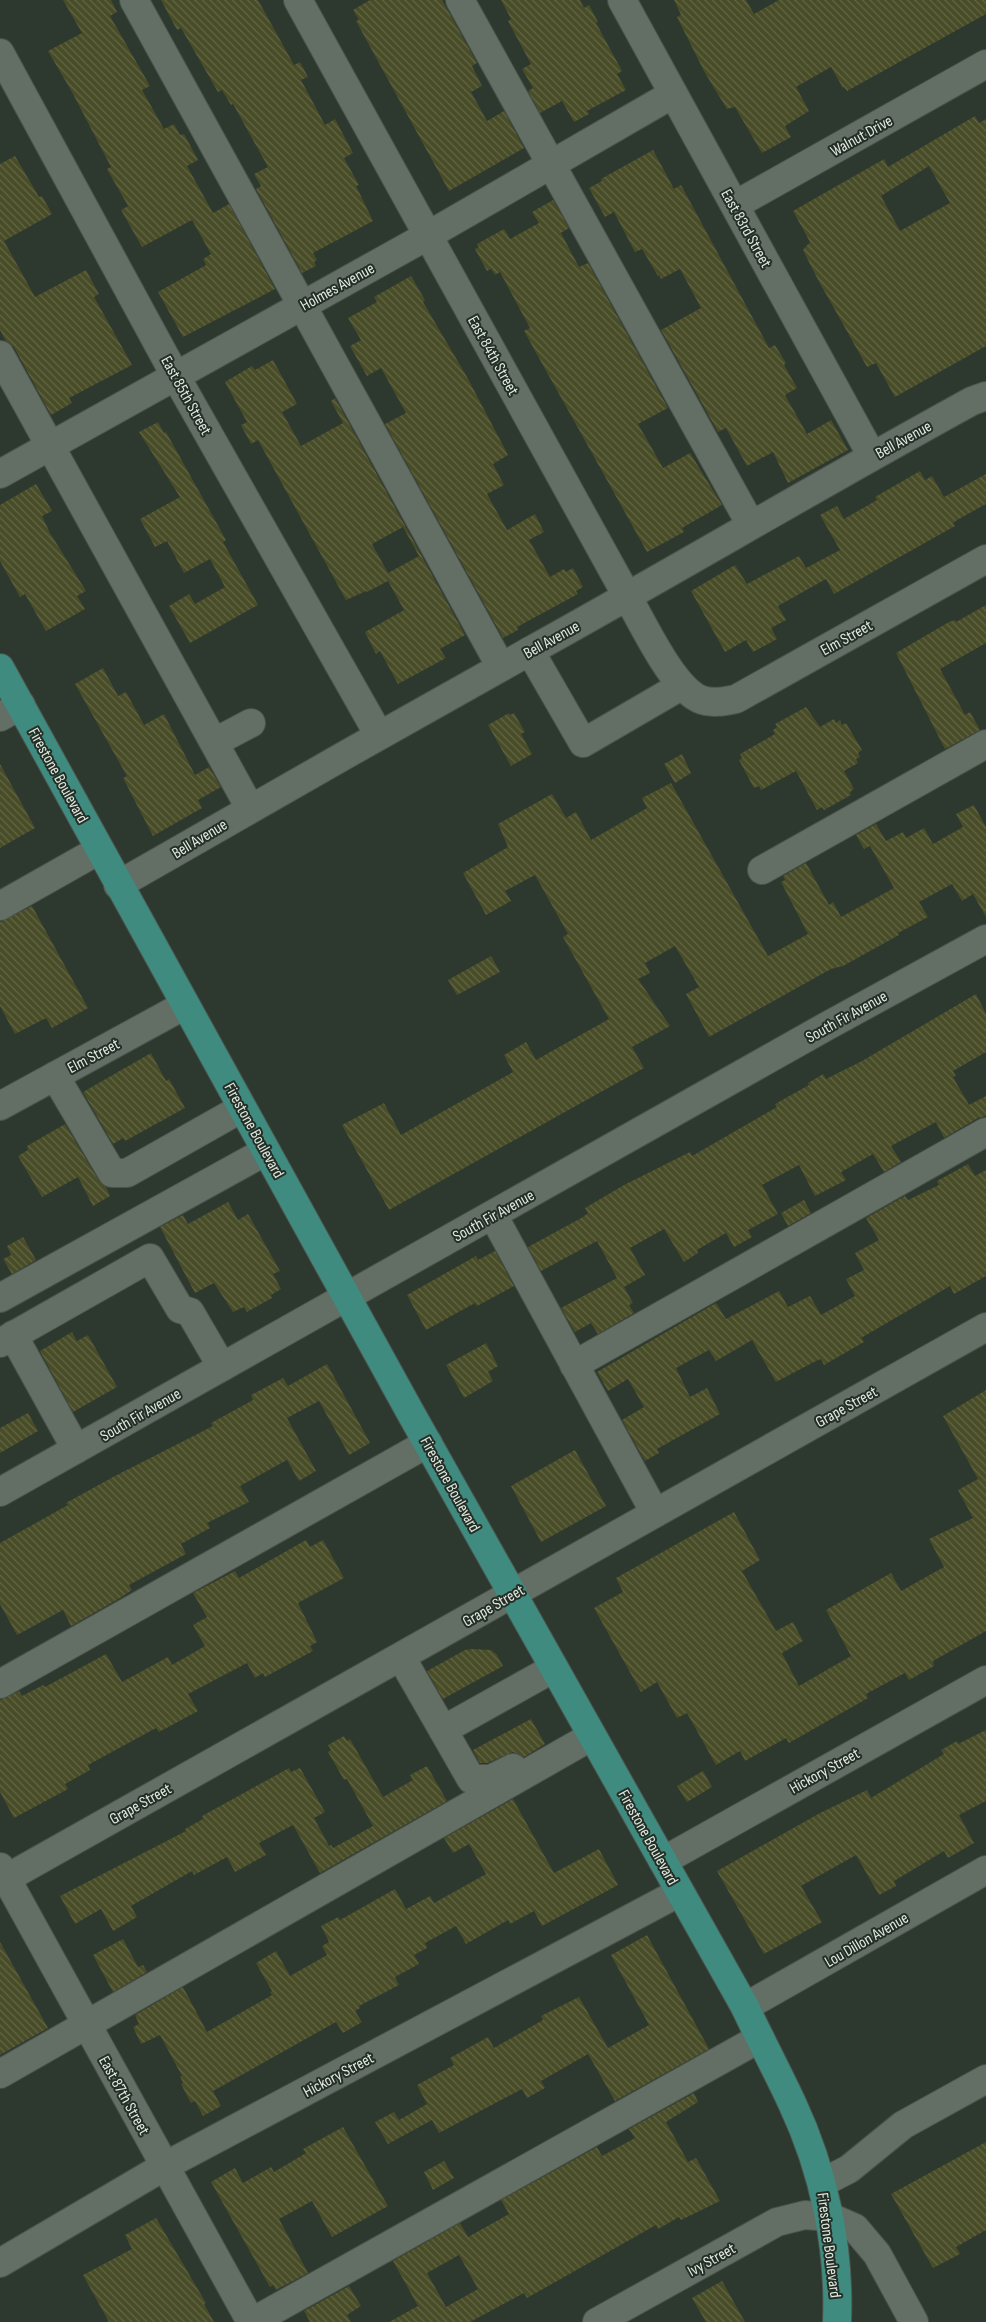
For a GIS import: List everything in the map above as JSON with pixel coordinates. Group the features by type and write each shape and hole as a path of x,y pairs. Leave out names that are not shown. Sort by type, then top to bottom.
{"main road":[{"name":"Firestone Boulevard","path":"0,668 10,711 100,850 346,1297 745,2007 793,2104 822,2183 830,2217 838,2298 837,2322"}],"street":[{"path":"134,0 501,666"},
{"name":"East 84th Street","path":"298,0 627,596 676,680 692,693"},
{"path":"460,0 751,524"},
{"name":"East 83rd Street","path":"622,0 872,456"},
{"name":"East 85th Street","path":"0,53 175,375 379,735"},
{"name":"Walnut Drive","path":"735,205 986,64"},
{"name":"Holmes Avenue","path":"0,474 552,166 673,94"},
{"path":"0,355 250,808"},
{"name":"Bell Avenue","path":"118,885 751,524 972,401 986,396"},
{"name":"Elm Street","path":"692,693 715,702 736,699 986,559"},
{"path":"530,651 583,743 692,693"},
{"path":"215,742 251,723"},
{"path":"762,870 986,744"},
{"path":"0,906 100,850"},
{"name":"South Fir Avenue","path":"0,1492 827,1026 986,939"},
{"name":"Elm Street","path":"0,1106 185,1005"},
{"path":"55,1076 112,1173 127,1173 242,1108"},
{"path":"574,1365 986,1132"},
{"path":"0,1298 266,1151"},
{"path":"493,1215 655,1513"},
{"path":"76,1450 7,1339 150,1258 180,1309 190,1312 222,1367"},
{"name":"Grape Street","path":"2,1876 401,1657 986,1327"},
{"path":"0,1684 428,1443"},
{"path":"401,1657 471,1778 491,1779 529,1759 547,1762"},
{"path":"443,1730 554,1668"},
{"name":"Hickory Street","path":"663,1861 986,1680"},
{"path":"0,2074 592,1736"},
{"name":"Lou Dillon Avenue","path":"745,2007 986,1870"},
{"name":"East 87th Street","path":"2,1876 252,2322"},
{"name":"Hickory Street","path":"0,2263 165,2166 680,1892"},
{"path":"252,2322 760,2038"},
{"path":"822,2183 849,2169 903,2125 986,2078"},
{"name":"Ivy Street","path":"597,2322 777,2222 805,2214 830,2217 855,2228 878,2254 914,2322"}],"building":[{"path":"63,0 111,0 117,12 110,16 150,86 142,90 164,129 174,124 180,135 184,134 198,160 187,166 213,213 229,204 275,289 183,337 158,292 206,265 203,259 211,254 192,220 142,247 121,210 128,206 107,169 111,167 72,92 48,51 82,33"},
{"path":"161,0 258,0 294,65 300,62 308,77 301,80 325,125 335,119 353,153 344,158 359,185 356,186 373,221 313,253 317,260 314,262 316,266 302,273 256,189 261,186 254,174 268,167 233,104 231,105 222,90 218,92 181,28 177,30"},
{"path":"370,0 442,0 477,63 472,66 482,86 471,92 487,121 504,111 524,148 449,191 356,21 359,20 353,10"},
{"path":"501,0 580,0 584,8 589,5 598,22 596,23 622,71 617,74 626,90 587,111 589,114 574,122 562,101 540,113 528,91 533,88 522,69 531,64 508,21 511,19"},
{"path":"674,0 746,0 754,14 779,0 986,0 986,14 847,91 843,88 831,67 796,87 809,111 785,126 791,137 762,153 735,107 727,109 705,73 677,17 681,15"},
{"path":"975,116 979,123 986,119 986,346 895,397 876,363 867,367 817,278 803,250 810,242 793,211 884,159 888,167","holes":["929,166 950,203 900,231 881,196"]},
{"path":"653,150 674,189 681,185 769,348 775,345 786,363 784,365 797,388 785,395 807,434 831,420 848,450 788,483 773,452 747,466 726,428 718,432 661,330 701,308 680,269 661,279 642,249 635,252 614,212 605,217 589,188 602,181 601,179"},
{"path":"15,156 39,197 42,196 52,214 4,241 35,297 86,270 99,294 94,297 132,365 69,398 72,403 51,415 14,347 6,341 0,330 0,164"},
{"path":"553,200 569,228 561,233 579,267 588,263 668,408 638,424 663,468 690,453 722,505 682,528 684,532 647,552 524,331 530,328 500,272 495,275 491,269 487,271 475,249 479,247 477,244 504,229 510,239 539,223 532,212"},
{"path":"411,276 425,300 423,302 467,377 508,455 493,464 504,485 487,494 507,530 535,514 544,532 529,540 550,577 564,569 566,572 573,568 583,587 576,591 578,594 517,627 518,630 503,638 385,424 406,413 381,368 367,376 350,346 361,340 348,318 377,302 374,297"},
{"path":"273,360 297,404 282,412 301,446 343,423 331,401 335,398 465,635 440,649 446,658 398,684 380,651 376,654 365,632 404,610 388,581 346,600 258,440 251,444 241,425 247,422 225,382 252,366 255,370","holes":["403,527 419,556 388,573 372,544"]},
{"path":"158,422 164,433 166,432 226,540 223,542 258,605 190,643 169,606 189,594 195,604 225,587 210,559 184,573 167,541 155,547 140,519 180,497 139,432"},
{"path":"920,471 925,480 932,476 944,497 986,474 986,504 957,520 953,523 955,526 834,594 826,579 778,606 786,620 771,628 777,639 753,652 746,640 725,652 691,591 735,565 747,584 799,556 806,568 840,550 820,515 837,506 844,519 877,500 875,497"},
{"path":"36,484 52,511 42,516 50,533 86,591 77,596 85,609 46,631 25,594 20,597 0,561 0,505"},
{"path":"986,605 986,643 940,669 965,715 970,712 980,730 945,749 896,653 949,622 955,620 956,622"},
{"path":"103,668 118,696 126,692 144,725 164,714 195,775 209,767 221,787 198,800 202,808 153,836 123,778 127,776 75,684"},
{"path":"806,707 820,727 834,719 836,723 840,720 842,725 846,723 862,750 858,753 860,757 856,759 858,763 844,771 854,789 850,792 851,795 824,810 822,807 817,810 796,771 761,790 759,786 754,788 739,760 742,758 740,754 775,734 773,730 777,727 775,724"},
{"path":"509,713 510,715 514,713 525,732 521,734 532,754 511,766 488,725"},
{"path":"682,754 691,773 675,783 664,764"},
{"path":"0,764 35,828 0,848"},
{"path":"671,783 768,956 808,934 781,882 785,880 783,876 806,863 829,905 833,902 841,917 894,888 870,846 864,849 856,835 876,824 886,841 903,832 906,838 924,828 933,844 963,827 956,814 974,805 986,827 986,917 973,894 962,901 952,884 919,902 928,917 843,966 831,969 709,1037 686,994 699,987 675,946 645,963 650,973 638,979 670,1026 632,1047 644,1068 389,1210 342,1125 384,1103 401,1135 513,1072 504,1055 526,1042 536,1060 609,1019 563,937 568,934 535,875 505,891 511,901 486,915 463,873 508,847 498,824 552,794 566,818 576,812 591,840 647,808 642,798"},
{"path":"32,906 88,1008 52,1028 46,1018 15,1034 0,1006 0,922"},
{"path":"491,956 500,972 457,995 448,980"},
{"path":"976,994 986,1014 986,1052 953,1071 956,1076 953,1077 969,1105 986,1096 986,1116 978,1118 944,1138 936,1122 891,1146 901,1162 884,1172 873,1154 841,1172 846,1180 815,1196 799,1165 762,1185 778,1214 748,1230 752,1237 734,1247 726,1233 697,1250 698,1253 684,1262 664,1229 630,1248 645,1275 624,1287 633,1303 629,1305 634,1313 598,1334 591,1323 575,1332 561,1308 617,1278 597,1241 541,1271 528,1247 583,1217 588,1213 585,1208 624,1185 690,1152 692,1156 777,1107 775,1104 809,1085 808,1083 823,1074 826,1079 862,1061"},
{"path":"151,1053 166,1081 169,1079 185,1108 125,1141 123,1138 113,1144 83,1092"},
{"path":"65,1124 110,1196 93,1206 78,1177 42,1197 18,1156 28,1150 27,1146"},
{"path":"968,1164 975,1176 986,1170 986,1276 954,1294 950,1286 861,1338 864,1342 824,1365 821,1359 776,1382 752,1340 716,1361 709,1350 676,1368 690,1397 707,1388 720,1414 657,1449 659,1453 645,1461 622,1420 644,1407 628,1379 608,1391 597,1372 716,1303 726,1319 779,1291 788,1307 810,1296 821,1315 855,1296 846,1279 864,1270 855,1253 879,1240 866,1218 905,1196 908,1200 939,1185 937,1181"},
{"path":"804,1200 811,1213 788,1226 781,1213"},
{"path":"228,1202 238,1220 248,1214 280,1271 273,1274 281,1289 271,1295 272,1298 247,1312 244,1307 233,1312 214,1283 195,1293 160,1227 183,1215 188,1224"},
{"path":"23,1237 36,1260 12,1274 3,1259 11,1255 7,1246"},
{"path":"495,1251 514,1286 477,1306 475,1303 426,1330 407,1295 476,1256 478,1260"},
{"path":"72,1332 77,1341 88,1335 117,1387 73,1412 40,1351"},
{"path":"486,1343 498,1366 488,1372 493,1381 464,1398 446,1365"},
{"path":"327,1364 370,1443 349,1455 319,1401 287,1418 316,1471 299,1481 287,1460 240,1486 249,1502 207,1523 210,1528 181,1544 186,1554 129,1585 132,1590 120,1598 71,1626 63,1610 17,1635 0,1604 0,1543 113,1477 213,1426 211,1423 253,1400 251,1395 283,1378 288,1386"},
{"path":"986,1390 986,1631 933,1661 934,1666 909,1680 905,1673 866,1694 868,1698 789,1743 786,1738 745,1761 740,1751 716,1765 687,1713 677,1718 657,1682 641,1692 594,1608 623,1592 616,1578 734,1512 760,1560 742,1571 776,1631 793,1622 803,1641 782,1653 799,1686 851,1656 826,1610 891,1573 901,1591 944,1567 929,1539 973,1518 958,1490 978,1479 943,1416"},
{"path":"28,1413 38,1431 0,1453 0,1428"},
{"path":"575,1450 606,1506 541,1542 511,1486"},
{"path":"306,1540 310,1547 323,1540 344,1578 298,1603 317,1642 310,1646 313,1651 265,1677 263,1673 255,1678 247,1663 188,1694 198,1711 159,1732 156,1728 88,1765 90,1770 65,1784 68,1789 14,1818 0,1792 0,1700 19,1691 22,1696 43,1685 45,1687 106,1654 122,1682 168,1657 172,1665 205,1646 193,1625 207,1617 193,1593 235,1571 239,1578"},
{"path":"465,1650 491,1650 497,1655 503,1666 443,1699 427,1671"},
{"path":"531,1719 545,1744 524,1757 513,1752 487,1763 480,1763 473,1750"},
{"path":"986,1730 986,1801 959,1815 974,1843 948,1858 944,1851 894,1881 896,1886 879,1895 856,1855 801,1886 822,1922 764,1954 717,1871 820,1813 867,1790 871,1798 944,1754 941,1750 957,1741 958,1744"},
{"path":"344,1736 347,1741 350,1739 383,1797 413,1780 410,1775 427,1766 447,1801 320,1873 293,1825 259,1843 266,1855 235,1872 227,1857 194,1875 192,1871 131,1906 137,1917 113,1931 101,1909 75,1924 60,1896 186,1831 185,1829 203,1819 202,1816 289,1768 291,1772 300,1768 325,1812 314,1818 329,1846 331,1845 333,1848 373,1826 347,1779 344,1780 328,1752 331,1750 328,1745"},
{"path":"703,1771 712,1787 687,1802 677,1786"},
{"path":"513,1799 554,1873 599,1849 618,1885 542,1926 534,1911 510,1924 508,1920 466,1944 456,1926 425,1943 427,1948 414,1955 419,1964 395,1977 399,1985 359,2006 360,2008 355,2011 362,2022 343,2033 336,2022 213,2091 221,2106 203,2116 195,2101 191,2103 181,2084 183,2083 180,2076 182,2076 160,2035 141,2044 133,2027 139,2024 135,2015 183,1987 207,2032 272,1995 270,1992 272,1991 256,1963 276,1951 290,1976 327,1955 322,1946 329,1942 321,1926 338,1917 340,1920 395,1889 406,1909 430,1896 434,1903 486,1874 469,1844 453,1853 444,1838"},
{"path":"647,1935 709,2049 615,2101 588,2054 541,2081 545,2088 527,2098 522,2089 439,2133 432,2120 388,2144 375,2122 394,2112 399,2120 427,2104 417,2085 454,2065 450,2058 488,2037 494,2048 543,2020 541,2016 579,1997 608,2048 649,2025 611,1955"},
{"path":"123,1939 138,1967 143,1965 147,1972 113,1992 93,1955"},
{"path":"0,1942 48,2028 0,2055"},
{"path":"694,2093 698,2102 666,2122 688,2162 696,2158 720,2201 681,2220 679,2217 658,2229 656,2225 527,2298 524,2293 470,2322 389,2322 418,2306 393,2261 460,2223 468,2237 509,2214 501,2200 597,2147 602,2156 635,2138 629,2129","holes":["459,2255 478,2289 446,2307 427,2273"]},
{"path":"343,2127 388,2206 332,2237 312,2201 279,2219 308,2273 276,2290 273,2285 270,2287 211,2182 235,2168 243,2183 271,2167 274,2172 306,2153 303,2149"},
{"path":"986,2142 986,2230 956,2247 960,2254 933,2268 891,2194"},
{"path":"444,2161 454,2178 433,2190 424,2172"},
{"path":"156,2218 206,2303 204,2304 214,2322 109,2322 83,2275 132,2249 125,2235"},
{"path":"722,2281 745,2322 706,2322 692,2298"},
{"path":"349,2286 361,2306 347,2315 351,2322 310,2322 304,2311"}]}
